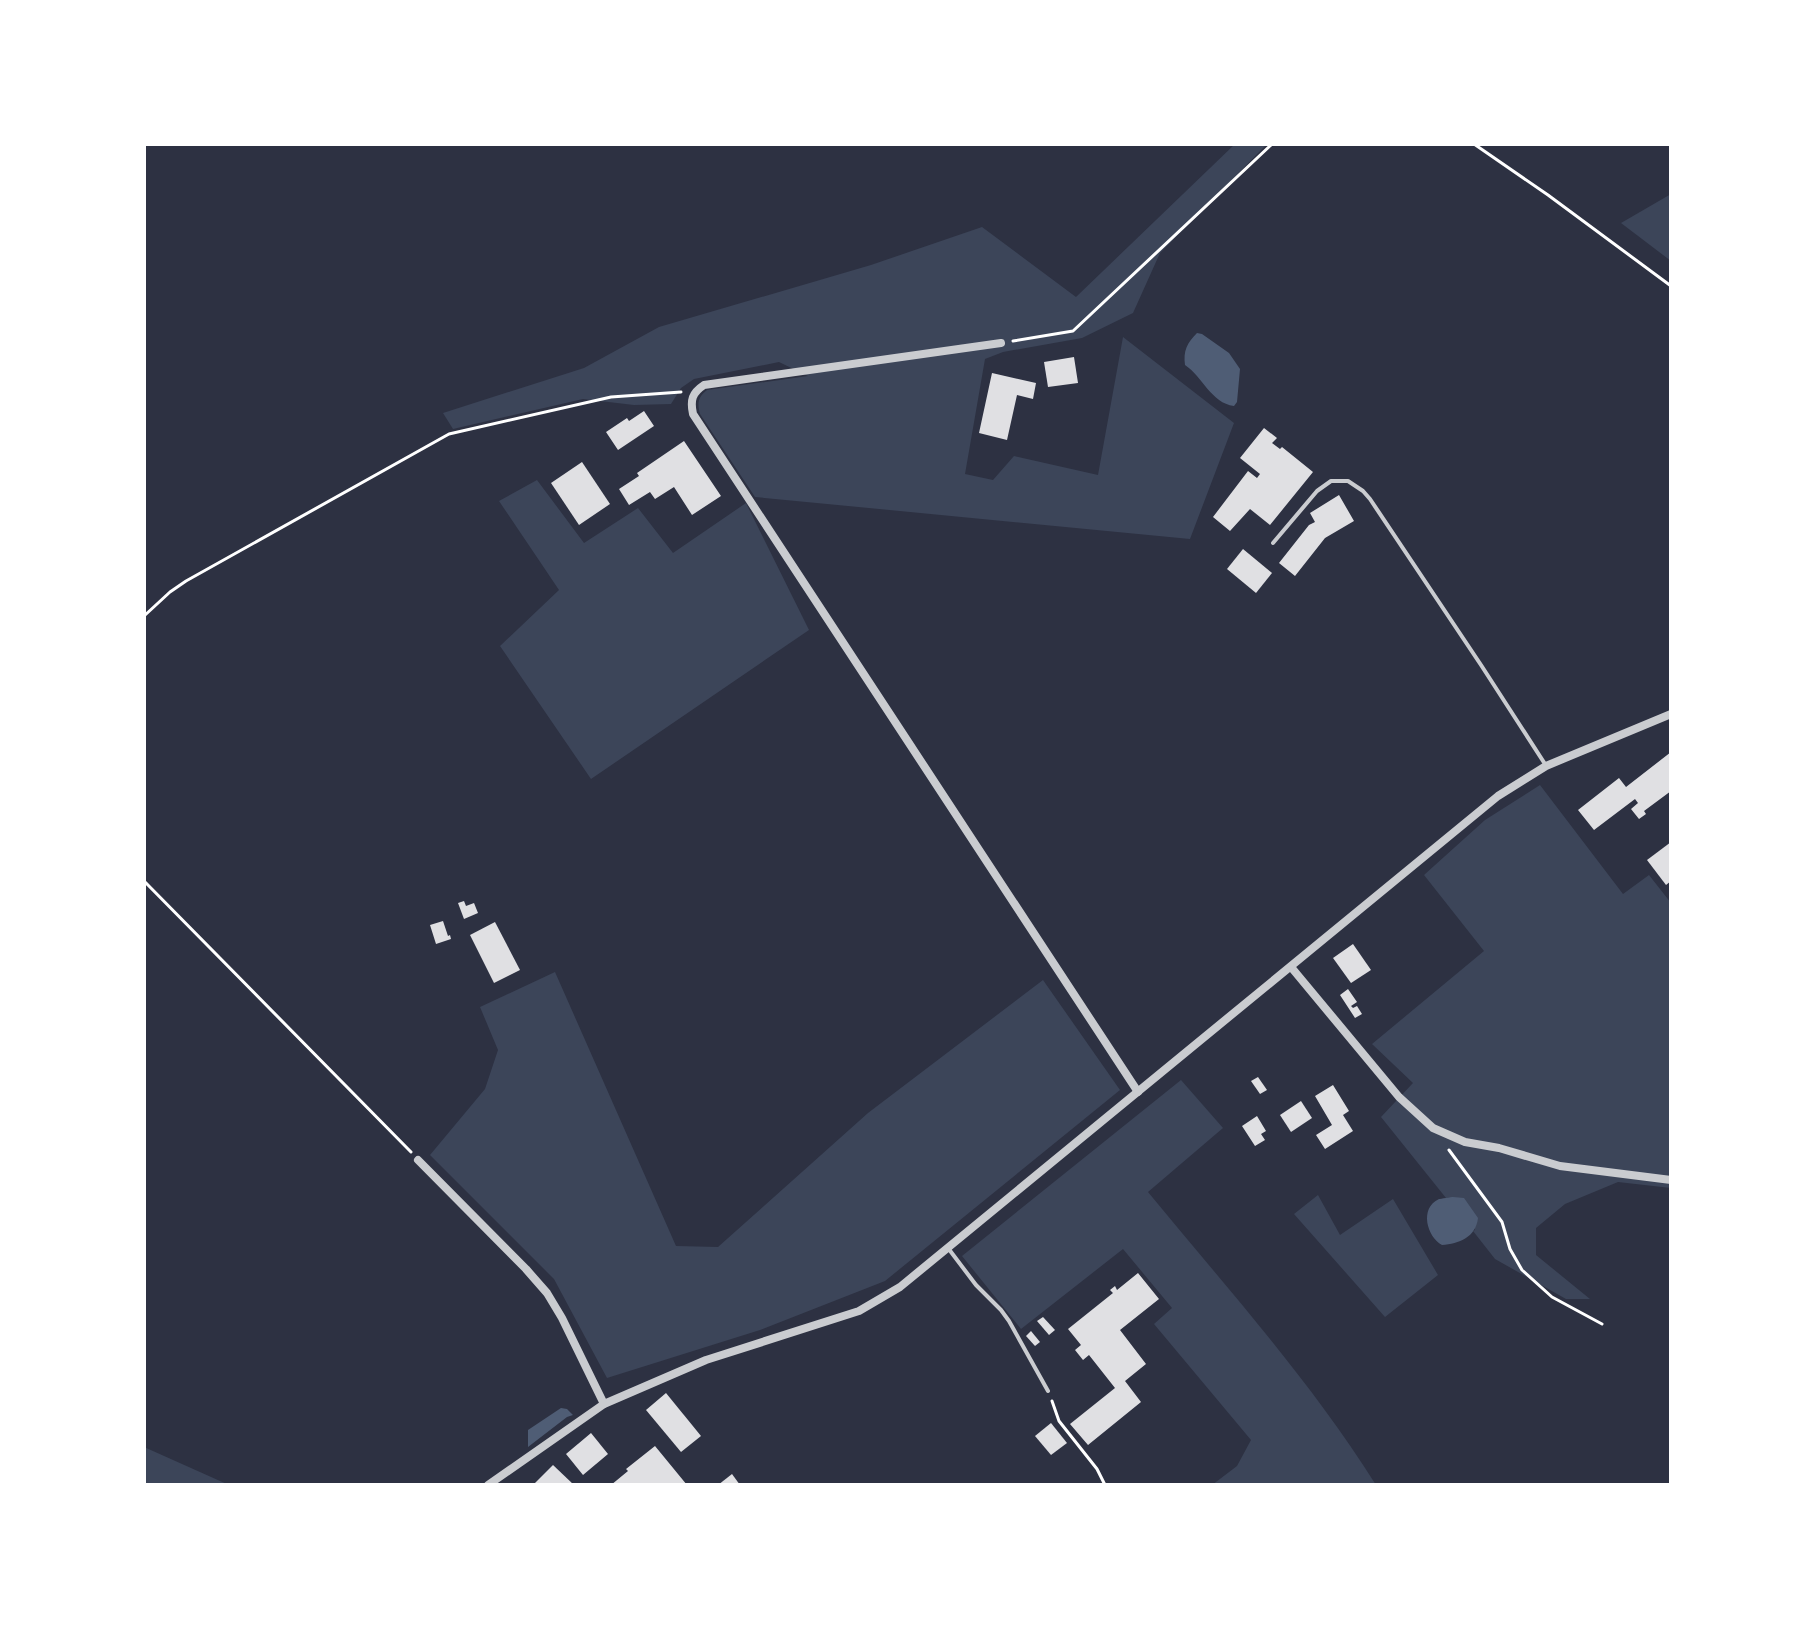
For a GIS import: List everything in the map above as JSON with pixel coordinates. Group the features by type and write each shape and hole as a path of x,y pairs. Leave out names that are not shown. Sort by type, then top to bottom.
{"street":[{"path":"1001,343 704,385 692,396 691,404 693,414 1138,1092"},
{"path":"488,1485 604,1404 706,1360 859,1311 900,1287 1498,796 1546,766 1670,718"},
{"path":"1291,967 1399,1097 1433,1128 1465,1142 1499,1148 1560,1166 1671,1180"},
{"path":"418,1160 547,1293 604,1404"}],"lane":[{"path":"1273,543 1317,491 1331,481 1348,481 1363,491 1418,569 1546,766"},
{"path":"948,1248 1009,1321 1048,1391"}],"path":[{"path":"1001,343 1073,331 1272,144"},
{"path":"1474,144 1671,286"},
{"path":"144,616 186,581 449,434 611,397 684,392 692,396"},
{"path":"144,881 418,1160"},
{"path":"1450,1151 1502,1222 1510,1249 1522,1270 1552,1297 1602,1324"},
{"path":"1048,1391 1059,1421 1097,1469 1105,1485"}],"shaded area":[{"path":"1235,144 1267,144 1160,253 1133,313 1082,338 1003,352 985,359 965,474 993,480 1014,456 1098,475 1123,337 1234,423 1190,539 755,497 700,414 699,400 707,390 808,376 779,362 694,379 681,388 671,404 634,405 583,399 453,429 443,413 584,368 659,327 871,265 982,227 1076,297"},
{"path":"1671,194 1671,261 1621,223"},
{"path":"1197,333 1229,353 1240,369 1234,406 1213,395 1185,365 1186,348"},
{"path":"537,480 584,543 638,508 673,553 746,503 809,630 591,779 500,646 559,590 499,501"},
{"path":"1540,785 1623,894 1649,875 1671,903 1671,1188 1618,1182 1565,1204 1536,1228 1536,1255 1590,1299 1566,1299 1495,1259 1473,1231 1464,1199 1446,1198 1381,1117 1413,1083 1372,1044 1484,951 1424,875 1485,820"},
{"path":"555,972 676,1246 718,1247 868,1113 1043,980 1120,1090 885,1281 760,1330 607,1378 554,1279 430,1155 485,1089 498,1050 480,1007"},
{"path":"1181,1080 1223,1128 1148,1192 1324,1408 1376,1485 1212,1485 1237,1466 1251,1440 1154,1324 1172,1308 1123,1249 1021,1329 962,1256"},
{"path":"1318,1195 1340,1235 1393,1199 1438,1275 1385,1317 1294,1214"},
{"path":"1453,1197 1464,1198 1478,1218 1477,1225 1466,1238 1442,1245 1432,1236 1427,1215 1433,1203"},
{"path":"561,1408 573,1415 528,1447 528,1430"},
{"path":"144,1447 229,1485 144,1485"}],"building":[{"path":"1074,357 1078,383 1048,387 1044,362"},
{"path":"992,373 1036,383 1033,399 1017,395 1007,440 979,433"},
{"path":"644,411 654,426 618,450 606,432"},
{"path":"1264,428 1277,438 1272,443 1280,449 1282,447 1313,472 1270,525 1250,509 1230,531 1213,517 1248,471 1257,478 1260,474 1240,458"},
{"path":"684,441 721,496 692,515 674,487 655,499 650,492 629,505 619,489"},
{"path":"582,462 610,504 579,525 551,483"},
{"path":"1339,495 1354,521 1325,538 1295,576 1279,563 1309,525 1315,522 1310,513"},
{"path":"1243,549 1272,573 1256,593 1227,569"},
{"path":"1671,752 1671,791 1644,811 1646,814 1639,819 1631,809 1638,803 1635,799 1594,830 1578,810 1619,778 1626,787"},
{"path":"1671,842 1671,881 1666,885 1647,860"},
{"path":"464,901 466,906 474,903 478,913 464,919 458,903"},
{"path":"443,921 451,939 436,944 430,925"},
{"path":"495,922 520,970 494,983 470,935"},
{"path":"1353,944 1371,970 1351,983 1333,958"},
{"path":"1348,989 1357,1002 1351,1006 1357,1006 1362,1014 1355,1018 1340,995"},
{"path":"1258,1077 1267,1090 1260,1094 1251,1081"},
{"path":"1333,1085 1349,1111 1343,1115 1353,1131 1325,1149 1316,1135 1332,1125 1315,1096"},
{"path":"1301,1101 1312,1118 1291,1132 1280,1115"},
{"path":"1257,1116 1266,1131 1261,1134 1265,1140 1255,1146 1242,1126"},
{"path":"1138,1273 1159,1299 1120,1330 1146,1364 1125,1381 1141,1402 1088,1445 1070,1424 1115,1388 1089,1355 1083,1360 1075,1350 1081,1345 1068,1329 1113,1293 1110,1290 1115,1286 1117,1290"},
{"path":"1043,1317 1055,1330 1049,1335 1037,1321"},
{"path":"1031,1331 1040,1342 1035,1346 1026,1336"},
{"path":"666,1393 701,1436 681,1452 646,1410"},
{"path":"1051,1423 1067,1443 1051,1455 1035,1436"},
{"path":"591,1433 608,1454 583,1475 566,1454"},
{"path":"655,1446 687,1485 611,1485 628,1471 626,1469"},
{"path":"553,1465 574,1485 533,1485"},
{"path":"732,1474 740,1485 718,1485"}]}
